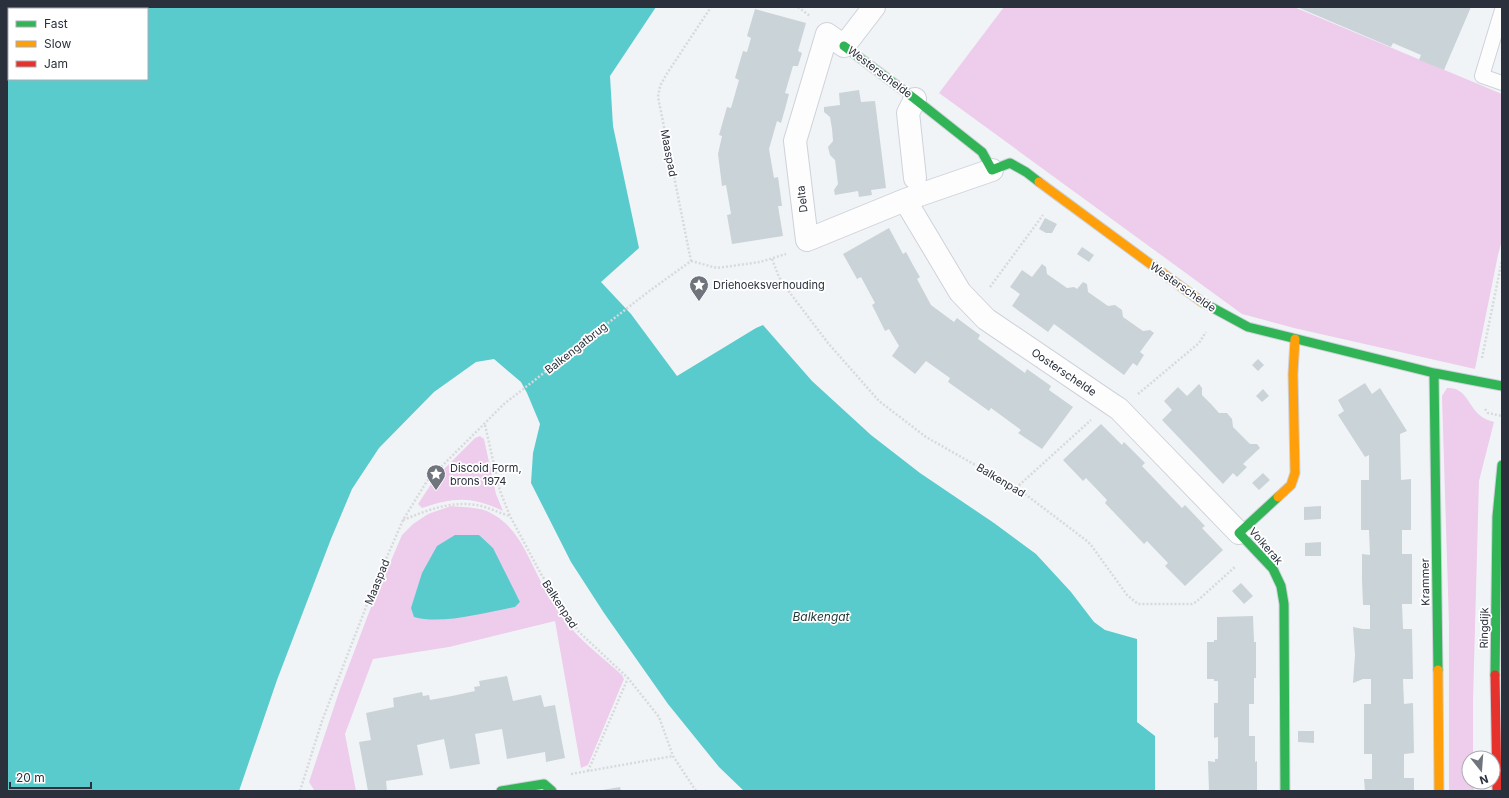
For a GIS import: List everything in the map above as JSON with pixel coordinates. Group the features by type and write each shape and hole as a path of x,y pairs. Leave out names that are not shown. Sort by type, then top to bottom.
{"street":[{"path":"844,46 874,7"},
{"name":"Delta","path":"807,240 795,141 827,34 844,46"},
{"name":"Westerschelde","path":"844,46 915,99 982,152 992,170 1010,163 1026,172 1198,299 1218,312 1248,327 1295,340 1434,373 1502,386"},
{"name":"Westerschelde","path":"915,99 908,112 915,178"},
{"path":"807,240 905,200 992,170"},
{"name":"Oosterschelde","path":"905,200 960,292 975,308 986,319 1115,406 1239,534"},
{"name":"Volkerak","path":"1285,791 1284,604 1281,586 1273,569 1239,534 1291,485 1294,473 1293,374 1295,340"},
{"name":"Krammer","path":"1434,373 1439,791"},
{"name":"Ringdijk","path":"1497,791 1495,675 1497,517 1502,465"},
{"path":"501,791 544,784 552,791"}],"lane":[{"path":"1502,10 1482,76 1502,83"}],"path":[{"name":"Maaspad","path":"691,261 658,97 660,86 666,75 711,7"},
{"path":"975,308 1057,196"},
{"path":"691,261 717,268 734,266 772,259 784,255 807,240"},
{"name":"Balkenpad","path":"772,259 779,277 787,289 828,343 879,401 926,437 1016,488 1091,545 1127,595 1138,604 1192,604 1254,549"},
{"path":"1477,380 1502,260"},
{"name":"Balkengatbrug","path":"504,404 648,292 691,261"},
{"path":"1016,488 1115,406 1199,343 1218,312"},
{"name":"Maaspad","path":"302,791 325,714 371,594 402,520 427,481 504,404"},
{"name":"Balkenpad","path":"484,425 500,491 510,516 541,574 579,632 628,678 659,716 673,756 696,791"},
{"path":"402,520 432,509 452,504 478,505 510,516"},
{"path":"588,771 628,678"},
{"path":"544,784 560,776 673,756"}],"shaded area":[{"path":"1004,7 1294,7 1502,94 1502,240 1475,369 1294,328 1242,314 939,93"},
{"path":"1447,388 1459,391 1467,398 1477,413 1483,418 1494,422 1479,481 1473,750 1461,750 1461,790 1474,791 1449,791 1449,625 1442,396"},
{"path":"480,436 484,439 496,494 503,511 482,503 463,500 433,504 422,508 418,504 435,478 475,438"},
{"path":"451,506 468,507 484,510 503,521 517,537 553,603 569,626 583,641 622,675 624,679 588,765 581,768 555,621 449,647 373,659 345,734 356,791 314,790 309,782 340,689 371,607 402,535 413,524 428,514","holes":["517,596 520,602 515,607 450,618"]}],"water":[{"name":"Balkengat","path":"7,7 656,7 610,76 613,126 639,248 601,282 631,314 677,376 763,325 812,381 871,435 920,473 994,523 1036,554 1071,592 1094,622 1105,630 1137,639 1137,722 1155,736 1155,791 744,791 719,767 668,704 604,613 571,562 531,483 533,453 540,424 521,382 494,359 476,362 434,392 379,448 352,489 331,539 277,680 239,791 7,791"},
{"path":"455,535 479,535 493,548 520,602 515,607 451,619 438,620 414,617 411,608 422,573 437,546"}],"building":[{"path":"1297,7 1471,7 1444,70 1419,60 1421,55 1393,43 1391,47"},
{"path":"755,9 806,23 798,51 802,53 798,66 793,66 785,93 789,94 781,123 777,121 769,149 774,178 778,177 782,206 778,206 783,236 732,244 727,215 731,214 726,185 722,186 718,154 722,136 719,135 727,107 731,108 739,80 735,78 743,51 747,52 751,38 747,36"},
{"path":"859,90 861,102 875,101 886,188 871,190 872,195 859,197 858,191 835,195 834,190 838,184 835,160 830,155 828,147 833,141 832,129 830,117 824,112 824,107 840,105 839,93"},
{"path":"1045,218 1057,224 1052,233 1046,233 1039,229"},
{"path":"889,228 903,254 906,252 920,277 917,279 931,305 954,322 957,318 980,335 978,339 1025,373 1027,369 1051,386 1049,390 1073,407 1042,449 1018,433 1021,430 991,408 989,411 948,382 950,378 926,361 915,374 892,356 899,346 889,329 885,331 872,305 875,303 861,277 857,279 843,254"},
{"path":"1082,247 1094,255 1089,262 1077,254"},
{"path":"1042,264 1046,267 1047,274 1067,288 1074,287 1077,289 1083,282 1087,284 1088,292 1108,306 1115,305 1122,310 1123,317 1143,331 1150,330 1154,333 1140,352 1144,355 1137,366 1133,363 1124,375 1054,324 1048,332 1012,306 1020,294 1010,287 1022,270 1032,277"},
{"path":"1258,359 1264,365 1258,371 1252,365"},
{"path":"1365,383 1372,394 1380,388 1407,431 1400,434 1401,480 1411,479 1411,530 1402,530 1402,554 1412,554 1412,604 1402,604 1403,629 1412,629 1413,679 1403,679 1404,704 1413,703 1414,753 1404,754 1404,778 1414,778 1414,791 1365,791 1364,779 1372,779 1372,754 1364,754 1364,704 1371,704 1371,679 1363,679 1353,683 1355,655 1353,627 1370,629 1370,605 1363,605 1362,580 1362,554 1370,555 1369,530 1361,530 1361,480 1369,480 1369,455 1365,457 1338,415 1344,411 1338,400"},
{"path":"1199,384 1202,388 1202,395 1219,413 1227,413 1232,419 1233,427 1250,444 1257,444 1260,448 1243,464 1247,467 1237,477 1233,473 1223,484 1162,420 1172,410 1164,401 1178,387 1187,396"},
{"path":"1263,389 1269,396 1262,402 1256,396"},
{"path":"1101,424 1122,445 1124,442 1145,463 1142,466 1182,508 1185,505 1205,526 1202,528 1223,550 1185,586 1165,566 1168,563 1147,541 1144,544 1105,503 1107,500 1086,478 1083,481 1063,460"},
{"path":"1263,473 1270,480 1259,490 1252,483"},
{"path":"1321,506 1321,519 1304,520 1304,507"},
{"path":"1321,542 1321,556 1305,556 1305,543"},
{"path":"1241,583 1253,596 1244,604 1232,591"},
{"path":"1253,616 1254,642 1256,642 1256,678 1254,678 1254,704 1249,704 1249,736 1255,736 1257,791 1209,791 1208,761 1215,762 1215,759 1218,759 1218,737 1214,738 1214,703 1218,703 1218,681 1214,681 1214,679 1207,679 1207,642 1214,642 1214,640 1217,640 1217,617"},
{"path":"507,676 513,701 541,695 544,707 555,705 565,758 546,762 545,752 507,759 502,729 475,734 480,764 450,769 444,739 417,745 423,775 386,781 387,791 368,791 359,742 371,740 366,713 394,707 393,698 422,692 423,696 429,695 430,700 452,696 475,691 474,687 480,686 479,681"},
{"path":"1298,731 1314,731 1314,743 1298,742"},
{"path":"620,787 621,791 602,791 602,790"}],"traffic: fast":[{"path":"844,46 915,99 982,152 992,170 1010,163 1026,172 1039,182"},
{"path":"1202,302 1248,327 1434,373 1502,386"},
{"path":"1434,373 1438,670"},
{"path":"1495,675 1497,517 1502,465"},
{"path":"1278,497 1239,533 1273,569 1281,586 1284,604 1285,791"},
{"path":"501,791 544,784 552,791"}],"traffic: slow":[{"path":"1039,182 1202,302"},
{"path":"1278,497 1291,485 1295,473 1293,374 1295,339"},
{"path":"1438,670 1439,791"}],"traffic: jam":[{"path":"1495,675 1497,791"}],"place":[{"name":"Driehoeksverhouding","path":"699,302"},
{"name":"Discoid Form, brons 1974","path":"436,491"}]}
